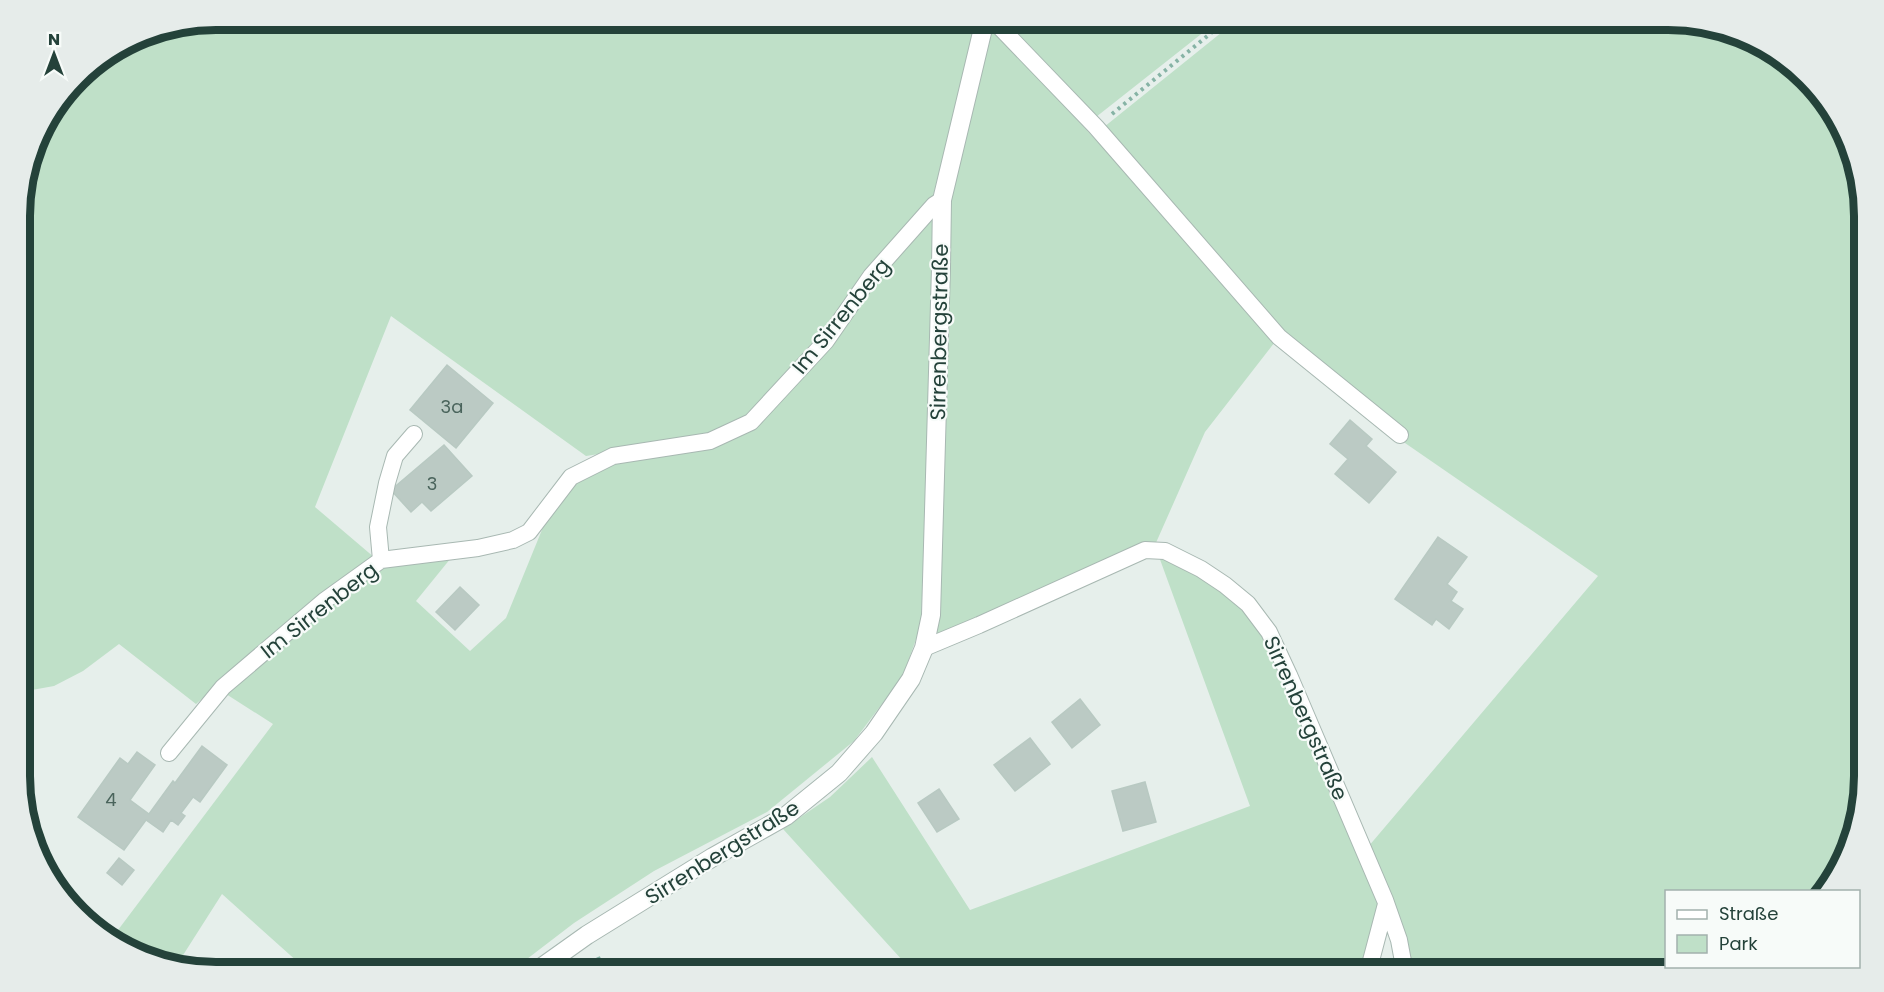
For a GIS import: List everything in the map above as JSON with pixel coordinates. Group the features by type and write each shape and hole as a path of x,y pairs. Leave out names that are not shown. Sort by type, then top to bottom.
{"street":[{"name":"Sirrenbergstraße","path":"549,962 587,935 713,857 786,816 839,773 874,733 911,679 924,648 931,615 942,200 983,30"}],"lane":[{"path":"1003,30 1096,128 1279,337 1400,435"},
{"name":"Im Sirrenberg","path":"169,753 224,687 324,601 381,560 478,548 513,540 530,532 571,477 613,456 710,441 751,422 826,341 871,276 934,205 942,200"},
{"path":"381,560 378,527 387,483 395,456 414,434"},
{"name":"Sirrenbergstraße","path":"924,648 1145,550 1165,551 1225,585 1248,604 1269,632 1386,903 1399,940 1403,962"},
{"path":"1371,962 1386,903"}],"path":[{"path":"1096,128 1215,30"}],"green space":[{"path":"216,30 974,30 932,200 822,339 746,419 709,437 586,456 391,316 315,507 375,558 294,617 196,704 119,644 83,671 54,686 30,690 30,204 36,168 55,123 76,93 113,61 156,40 192,32"},
{"path":"989,30 995,30 1278,338 1205,432 1155,545 935,637 949,201"},
{"path":"1011,30 1206,30 1096,117"},
{"path":"1225,30 1668,30 1692,32 1728,40 1750,49 1791,76 1808,93 1829,123 1840,145 1848,168 1854,216 1854,776 1848,824 1835,858 1815,890 1665,890 1665,962 1406,962 1368,847 1598,576 1405,443 1406,435 1280,335 1104,127"},
{"path":"935,211 921,625 903,676 854,741 767,812 654,871 574,923 523,962 298,962 222,894 181,958 156,952 116,932 273,724 226,694 301,624 388,564 455,553 416,601 470,651 506,618 546,520 582,475 607,464 757,427 875,278"},
{"path":"1158,554 1198,572 1243,607 1265,635 1381,902 1363,962 904,962 783,829 830,797 872,757 970,910 1250,806"}],"building":[{"path":"447,365 493,403 456,448 410,410"},
{"path":"1350,420 1372,439 1366,446 1396,472 1369,503 1335,474 1348,459 1330,444"},
{"path":"444,445 472,476 431,511 422,502 411,512 391,490"},
{"path":"1438,537 1467,557 1447,584 1457,592 1451,601 1463,609 1449,629 1436,619 1432,625 1395,599"},
{"path":"460,587 479,605 455,630 436,612"},
{"path":"1080,699 1100,725 1072,748 1052,722"},
{"path":"1030,738 1050,764 1015,791 994,765"},
{"path":"202,746 227,765 200,802 193,797 181,813 185,816 178,825 171,820 163,832 146,820 124,850 78,817 120,758 128,764 137,752 155,765 130,800 149,814"},
{"path":"1145,782 1156,822 1123,831 1112,791"},
{"path":"939,789 959,819 937,832 918,803"},
{"path":"119,858 134,870 122,885 107,873"}]}
